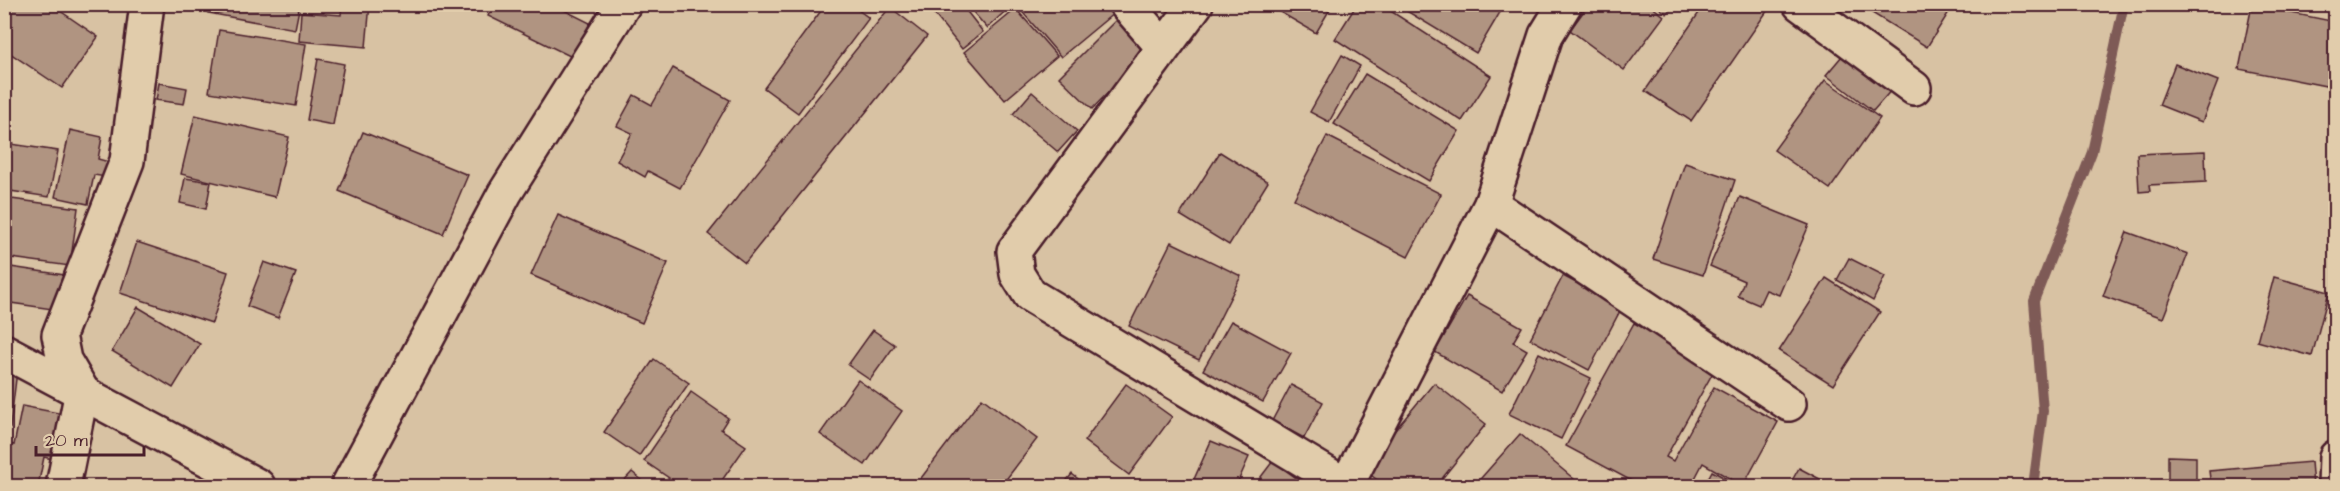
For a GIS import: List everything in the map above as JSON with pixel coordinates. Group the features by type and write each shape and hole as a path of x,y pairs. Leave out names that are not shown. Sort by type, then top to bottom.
{"street":[{"path":"63,486 82,391 64,360 59,335 127,161 147,4"},
{"path":"348,486 505,193 624,4"},
{"path":"1126,4 1163,47"},
{"path":"1196,4 1014,251 1017,274 1030,295 1346,486 1491,204 1546,35 1565,4"},
{"path":"1809,7 1914,88"},
{"path":"1491,204 1789,404"},
{"path":"4,351 258,486"},
{"path":"2335,486 2336,457"}],"building":[{"path":"12,4 50,4 98,37 62,88 4,49 4,15"},
{"path":"210,4 300,4 295,29 208,13"},
{"path":"342,4 370,4 366,47 299,41 301,12 341,15"},
{"path":"494,4 552,4 590,23 572,57 488,16"},
{"path":"826,4 850,4 869,18 798,113 764,88"},
{"path":"926,4 961,4 983,32 962,49"},
{"path":"966,4 1013,4 987,28"},
{"path":"1024,4 1106,4 1114,13 1061,57 1019,8"},
{"path":"1266,4 1333,4 1316,33"},
{"path":"1357,4 1380,4 1491,76 1462,121 1335,39"},
{"path":"1395,4 1505,4 1476,53"},
{"path":"1589,4 1648,4 1664,16 1624,70 1570,30"},
{"path":"1654,4 1673,4 1667,14"},
{"path":"1705,4 1772,4 1691,121 1645,91"},
{"path":"1877,4 1954,4 1927,47 1872,13"},
{"path":"2252,5 2336,22 2336,88 2239,69"},
{"path":"890,7 927,36 745,263 708,234"},
{"path":"1016,9 1057,56 1005,100 964,52"},
{"path":"1118,18 1150,50 1092,109 1059,77"},
{"path":"219,30 306,44 296,106 209,92"},
{"path":"1847,50 1893,88 1873,111 1826,75"},
{"path":"1342,55 1360,66 1329,122 1310,112"},
{"path":"318,59 344,64 333,125 307,120"},
{"path":"2175,64 2218,81 2202,122 2159,105"},
{"path":"673,68 730,100 680,188 648,171 645,177 617,161 632,133 617,126 634,95 652,105"},
{"path":"1365,74 1459,131 1429,181 1334,124"},
{"path":"1825,80 1880,118 1830,189 1774,150"},
{"path":"159,83 187,88 184,104 156,100"},
{"path":"1032,92 1077,131 1058,152 1013,114"},
{"path":"195,115 289,137 275,197 181,174"},
{"path":"70,130 102,137 98,159 109,162 106,177 94,175 88,204 55,197"},
{"path":"363,132 468,175 443,234 339,191"},
{"path":"1327,136 1441,194 1408,257 1294,199"},
{"path":"4,143 58,151 49,197 4,190"},
{"path":"2205,151 2206,182 2149,185 2150,191 2139,192 2137,154"},
{"path":"1220,152 1268,182 1229,245 1180,215"},
{"path":"1685,163 1735,180 1703,275 1653,259"},
{"path":"185,178 211,182 206,209 180,203"},
{"path":"1740,197 1809,225 1779,295 1766,290 1759,305 1738,296 1744,281 1710,266"},
{"path":"4,198 78,208 70,266 4,257"},
{"path":"558,215 668,263 642,323 531,275"},
{"path":"2127,232 2188,254 2163,318 2103,296"},
{"path":"137,242 228,272 212,323 120,293"},
{"path":"1171,242 1241,276 1199,360 1129,326"},
{"path":"1849,258 1885,276 1873,301 1837,280"},
{"path":"264,262 296,273 278,318 247,306"},
{"path":"4,266 64,275 59,310 4,302"},
{"path":"1563,276 1622,307 1589,370 1530,339"},
{"path":"2274,277 2329,292 2312,356 2257,341"},
{"path":"1826,278 1880,312 1833,385 1779,351"},
{"path":"1467,296 1522,327 1513,342 1527,350 1502,391 1435,352"},
{"path":"138,307 200,344 173,388 112,351"},
{"path":"1231,321 1291,353 1263,402 1203,370"},
{"path":"1634,323 1716,367 1666,457 1673,461 1714,387 1778,422 1743,486 1703,463 1691,486 1641,486 1566,446"},
{"path":"873,330 895,345 870,380 848,365"},
{"path":"1539,353 1591,378 1561,439 1509,414"},
{"path":"654,359 689,383 639,456 604,432"},
{"path":"4,369 17,371 10,428 4,428"},
{"path":"858,380 902,411 865,465 820,434"},
{"path":"1434,383 1486,424 1436,486 1385,486 1363,469"},
{"path":"1126,384 1172,417 1129,475 1084,441"},
{"path":"1291,385 1323,402 1304,438 1272,421"},
{"path":"691,392 728,418 721,429 746,446 718,486 681,486 644,461"},
{"path":"982,398 1037,439 1001,486 915,486"},
{"path":"22,406 69,415 60,461 44,457 38,486 4,486 4,443 14,445"},
{"path":"1520,434 1574,479 1568,486 1474,486"},
{"path":"1211,441 1249,457 1236,486 1191,486"},
{"path":"2168,456 2196,457 2196,486 2168,486"},
{"path":"1273,461 1307,486 1254,486"},
{"path":"2311,462 2313,486 2211,486 2209,471"},
{"path":"1799,468 1833,486 1789,486"},
{"path":"1712,471 1740,486 1704,486"},
{"path":"632,472 649,486 619,486"},
{"path":"1072,474 1087,486 1062,486"},
{"path":"551,478 562,486 544,486"}],"waterway":[{"path":"2033,486 2043,411 2034,301 2092,152 2124,4"}]}
